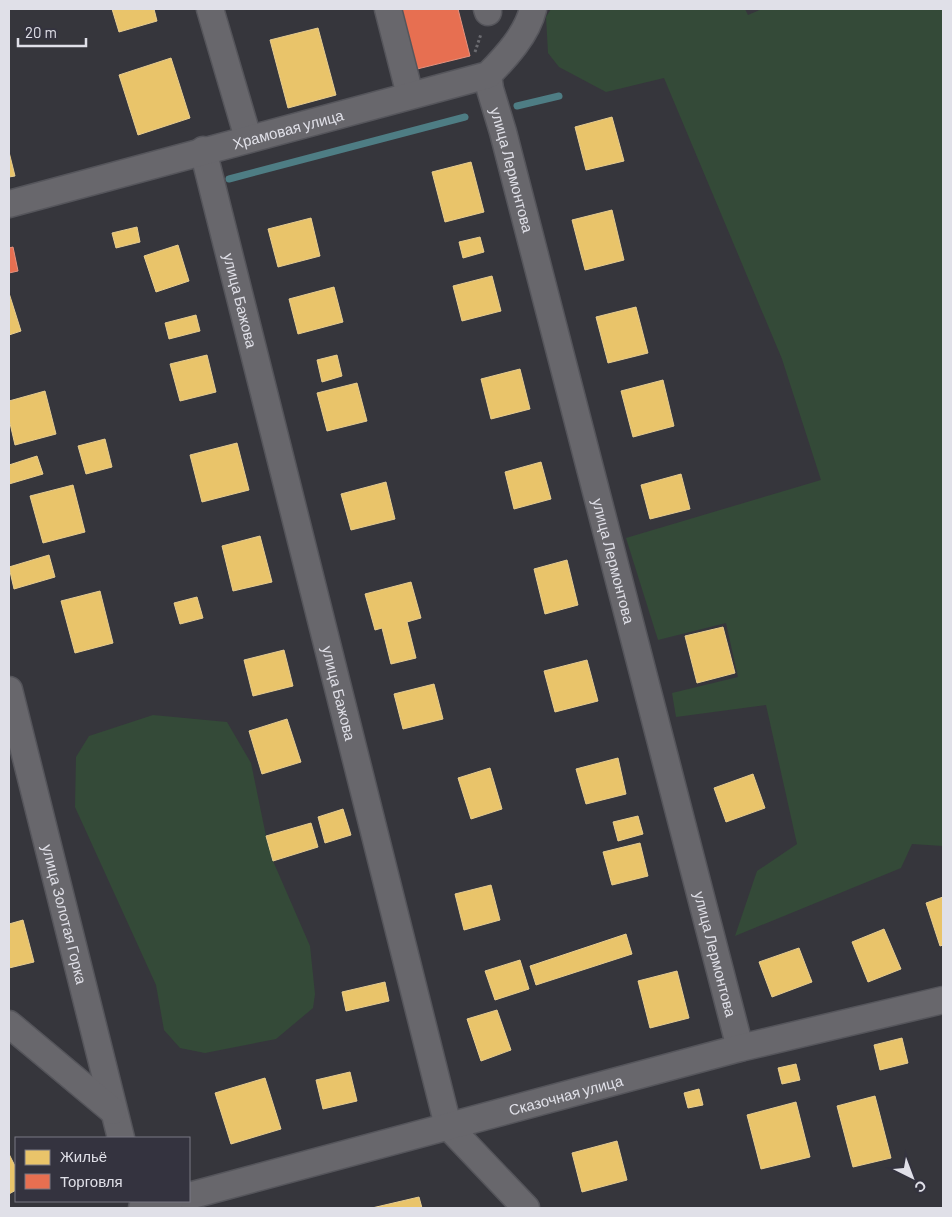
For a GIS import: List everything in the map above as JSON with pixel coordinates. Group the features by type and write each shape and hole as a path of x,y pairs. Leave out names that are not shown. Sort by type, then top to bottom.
{"street":[{"path":"210,9 248,138"},
{"path":"388,9 410,95"},
{"path":"480,67 505,57 522,33 533,9"},
{"name":"Храмовая улица","path":"9,204 410,95 480,67"},
{"name":"улица Лермонтова","path":"480,67 490,89 503,132 740,1048"},
{"name":"улица Бажова","path":"203,150 448,1126 526,1208"},
{"name":"улица Золотая Горка","path":"9,690 120,1137"},
{"name":"Сказочная улица","path":"190,1196 740,1048 943,1000"},
{"path":"9,1024 114,1111"},
{"path":"140,1208 166,1202"}],"path":[{"path":"480,67 487,10"}],"green space":[{"path":"551,9 745,9 748,15 762,9 943,9 943,846 912,844 901,868 735,936 757,871 797,844 766,705 676,717 672,693 738,677 726,623 658,640 626,538 821,480 782,359 664,78 606,92 559,67 548,53 546,17"},
{"path":"153,715 227,722 251,763 273,861 310,946 315,994 313,1008 276,1039 205,1053 180,1048 164,1030 156,985 75,807 76,757 89,736"}],"building: Жильё":[{"path":"112,9 154,9 157,21 119,32"},
{"path":"318,28 336,95 288,108 270,40"},
{"path":"171,58 190,118 138,135 119,75"},
{"path":"612,117 624,161 586,170 575,127"},
{"path":"9,152 15,176 9,177"},
{"path":"471,162 484,212 445,222 432,172"},
{"path":"612,210 624,260 585,270 572,220"},
{"path":"311,218 320,256 278,267 268,229"},
{"path":"137,227 140,242 116,248 112,233"},
{"path":"480,237 484,252 463,258 459,242"},
{"path":"178,245 189,281 156,292 144,256"},
{"path":"492,276 501,311 462,321 453,286"},
{"path":"334,287 343,322 298,334 289,299"},
{"path":"9,293 21,331 9,335"},
{"path":"636,307 648,353 608,363 596,317"},
{"path":"196,315 200,331 169,339 165,323"},
{"path":"207,355 216,392 180,401 170,364"},
{"path":"337,355 342,376 322,382 317,360"},
{"path":"520,369 530,409 491,419 481,379"},
{"path":"663,380 674,426 633,437 621,391"},
{"path":"357,383 367,421 327,431 317,393"},
{"path":"45,391 56,434 15,445 9,419 9,401"},
{"path":"105,439 112,467 86,474 78,446"},
{"path":"237,443 249,490 202,502 190,455"},
{"path":"37,456 43,474 9,484 9,465"},
{"path":"541,462 551,499 514,509 505,472"},
{"path":"681,474 690,509 650,519 641,485"},
{"path":"386,482 395,519 351,530 341,494"},
{"path":"73,485 85,532 43,543 30,496"},
{"path":"260,536 272,582 233,591 222,546"},
{"path":"49,555 55,577 14,589 9,567"},
{"path":"567,560 578,605 545,614 534,569"},
{"path":"411,582 421,618 407,622 416,658 391,664 382,628 375,630 365,594"},
{"path":"100,591 113,643 75,653 61,601"},
{"path":"197,597 203,618 180,624 174,603"},
{"path":"723,627 735,673 697,683 685,636"},
{"path":"284,650 293,686 253,696 244,660"},
{"path":"587,660 598,701 555,712 544,671"},
{"path":"434,684 443,719 403,729 394,694"},
{"path":"287,719 301,762 262,774 249,731"},
{"path":"618,758 626,794 586,804 576,769"},
{"path":"490,768 502,809 471,819 458,778"},
{"path":"753,774 765,808 726,822 714,788"},
{"path":"343,809 351,835 325,843 318,817"},
{"path":"638,816 643,834 618,841 613,822"},
{"path":"311,823 318,847 273,861 266,836"},
{"path":"640,843 648,876 612,885 603,852"},
{"path":"491,885 500,920 464,930 455,894"},
{"path":"943,897 943,945 940,946 926,903"},
{"path":"23,920 34,962 9,968 9,924"},
{"path":"884,929 901,969 868,982 852,942"},
{"path":"626,934 632,954 536,985 530,966"},
{"path":"799,948 812,982 772,997 759,962"},
{"path":"520,960 529,989 495,1000 485,971"},
{"path":"677,971 689,1018 650,1028 638,981"},
{"path":"385,982 389,1001 346,1011 342,992"},
{"path":"497,1010 511,1050 481,1061 467,1019"},
{"path":"902,1038 908,1063 880,1070 874,1045"},
{"path":"796,1064 800,1080 782,1084 778,1068"},
{"path":"350,1072 357,1101 323,1109 316,1080"},
{"path":"265,1078 281,1129 231,1144 215,1093"},
{"path":"699,1089 703,1105 688,1108 684,1093"},
{"path":"875,1096 891,1158 853,1167 837,1106"},
{"path":"796,1102 810,1157 761,1169 747,1115"},
{"path":"617,1141 627,1180 582,1192 572,1153"},
{"path":"9,1154 15,1166 15,1191 9,1194"},
{"path":"419,1197 422,1208 372,1208"}],"building: Торговля":[{"path":"394,9 458,9 470,56 409,71"},
{"path":"13,247 18,271 9,273 9,248"}],"waterway":[{"path":"517,106 559,96"},
{"path":"229,179 465,117"}]}
